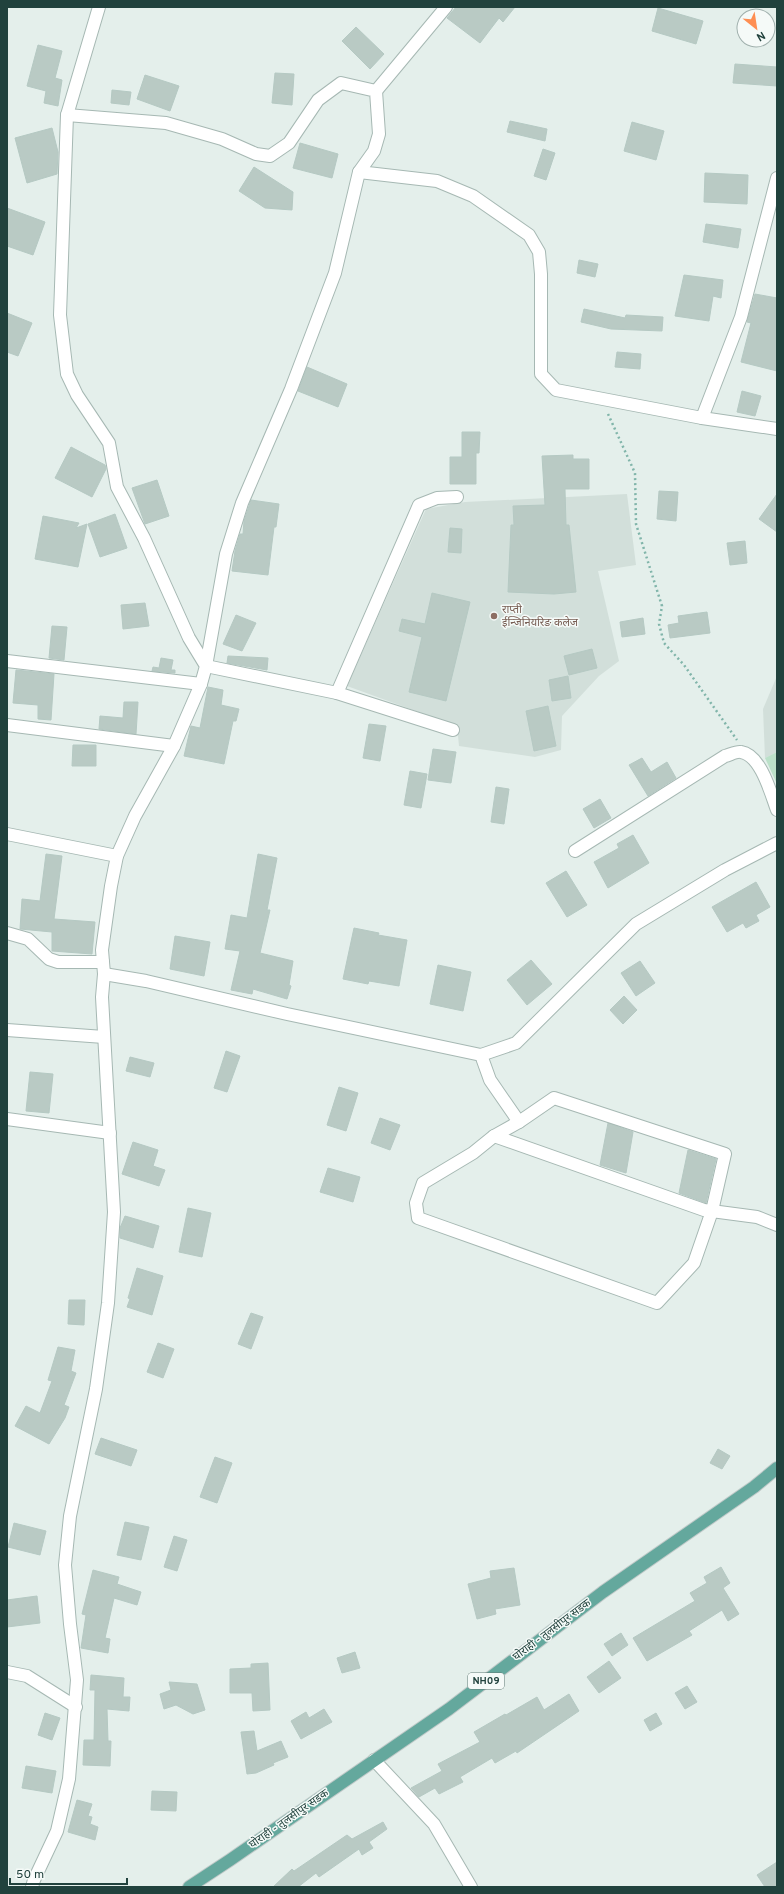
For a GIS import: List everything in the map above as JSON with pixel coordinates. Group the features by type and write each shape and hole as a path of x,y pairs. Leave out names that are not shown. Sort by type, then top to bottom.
{"main road":[{"name":"घोराही - तुलसीपुर सडक","path":"188,1887 230,1860 449,1709 603,1592 754,1487 777,1468"}],"street":[{"path":"99,7 67,115 60,315 67,374 77,395 109,443 117,487 144,538 190,638 206,666 337,693 453,730"},
{"path":"32,1887 58,1824 69,1779 76,1707 77,1680 65,1565 70,1516 96,1389 108,1303 114,1212 102,997 104,968 102,950 117,856 135,816 174,746 201,684 206,666 226,554 242,503 291,389 335,273 359,172 374,151 379,134 376,91 446,7"},
{"path":"67,115 166,123 222,139 256,154 270,156 289,143 318,100 341,84 376,91"},
{"path":"359,172 437,181 473,196 529,235 539,252 541,274 541,374 556,390 702,418 777,429"},
{"path":"702,418 741,317 777,178"},
{"path":"337,693 419,505 437,498 457,497"},
{"path":"7,661 201,684"},
{"path":"7,725 174,746"},
{"path":"575,851 725,756 740,752 747,755 760,767 777,810"},
{"path":"7,834 117,856"},
{"path":"7,932 28,939 49,959 58,962 104,968 146,981 287,1014 481,1055 516,1043 636,924 725,870 777,842"},
{"path":"7,1030 104,1037"},
{"path":"481,1055 490,1080 519,1122"},
{"path":"554,1098 725,1154 712,1211 694,1263 657,1303 418,1218 416,1203 423,1183 473,1153 494,1136 519,1122 554,1098"},
{"path":"7,1119 110,1133"},
{"path":"494,1136 697,1207 712,1211 757,1217 777,1225"},
{"path":"7,1672 27,1676 76,1707"},
{"path":"374,1760 434,1824 471,1887"}],"path":[{"path":"601,398 636,473 636,524 662,606 659,624 664,643 684,665 747,755"}],"shaded area":[{"name":"राप्ती ईन्जिनियरिङ कलेज","path":"627,494 636,565 598,571 619,661 599,676 562,716 561,750 535,757 459,746 457,726 347,686 426,509 465,502"},
{"path":"777,676 777,752 765,758 763,709"}],"green space":[{"path":"777,752 777,784 765,758"}],"building":[{"path":"456,7 515,7 503,22 499,18 480,43 447,18"},
{"path":"658,8 703,21 696,44 652,31"},
{"path":"356,27 384,54 370,69 342,41"},
{"path":"38,45 62,51 55,78 62,80 58,106 44,103 46,91 27,86"},
{"path":"735,64 777,67 777,86 733,83"},
{"path":"275,73 294,74 292,105 272,103"},
{"path":"145,75 179,86 170,111 137,99"},
{"path":"112,90 131,92 129,105 111,103"},
{"path":"510,121 547,129 545,141 507,132"},
{"path":"632,122 664,131 656,160 624,151"},
{"path":"52,128 58,152 57,174 27,183 15,138"},
{"path":"300,143 338,154 332,178 293,168"},
{"path":"543,149 555,153 546,180 534,176"},
{"path":"254,167 293,192 292,210 265,208 239,191"},
{"path":"705,173 748,175 747,204 704,202"},
{"path":"7,208 45,222 33,255 7,246"},
{"path":"706,224 741,229 738,248 703,242"},
{"path":"579,260 598,264 595,277 577,273"},
{"path":"684,275 723,280 721,298 713,296 709,321 675,316"},
{"path":"755,294 777,298 777,371 741,362 751,323 747,322"},
{"path":"584,309 625,318 626,315 663,317 662,331 611,329 581,322"},
{"path":"7,313 32,323 18,356 7,352"},
{"path":"617,352 641,354 640,369 615,367"},
{"path":"307,367 347,384 338,407 298,391"},
{"path":"742,391 761,396 755,416 737,412"},
{"path":"462,432 480,432 479,453 476,453 476,484 450,484 450,457 462,457"},
{"path":"71,447 105,465 106,469 92,497 55,478"},
{"path":"573,455 573,459 589,459 589,489 565,489 566,525 569,525 576,592 554,594 508,592 511,525 514,525 513,506 545,505 542,456"},
{"path":"157,480 169,516 145,524 132,488"},
{"path":"659,491 678,492 676,521 657,519"},
{"path":"777,494 777,532 759,519"},
{"path":"251,500 279,504 276,527 274,527 268,575 232,571 235,551 240,534 243,534 244,521"},
{"path":"115,514 127,548 100,557 88,524"},
{"path":"43,516 79,523 76,528 87,524 78,567 35,559"},
{"path":"450,528 462,529 461,553 448,552"},
{"path":"745,541 747,563 730,565 727,543"},
{"path":"432,593 470,602 446,701 409,692 422,637 399,631 402,619 425,624"},
{"path":"145,603 149,626 123,629 121,605"},
{"path":"707,612 710,633 670,638 668,625 679,623 678,616"},
{"path":"236,615 256,623 242,651 223,644"},
{"path":"643,618 645,634 622,637 620,622"},
{"path":"52,626 67,627 64,660 49,658"},
{"path":"592,649 597,668 569,675 564,656"},
{"path":"228,656 268,658 267,670 227,663"},
{"path":"161,658 173,660 171,670 175,670 175,673 152,671 153,667 159,668"},
{"path":"16,670 54,674 51,720 38,719 38,705 13,703"},
{"path":"568,676 571,698 552,701 549,680"},
{"path":"208,687 223,690 221,705 239,709 236,721 233,721 224,764 184,756 191,726 200,728"},
{"path":"124,702 138,702 136,734 99,729 100,716 123,718"},
{"path":"548,706 556,746 534,751 526,711"},
{"path":"369,724 386,726 380,761 363,758"},
{"path":"73,745 96,745 96,766 72,766"},
{"path":"433,749 456,752 451,783 428,780"},
{"path":"642,758 651,772 667,762 676,778 648,796 629,765"},
{"path":"410,771 427,774 421,808 404,805"},
{"path":"496,787 509,789 504,824 491,822"},
{"path":"600,799 611,818 594,828 583,809"},
{"path":"633,835 649,863 608,888 594,862 619,848 617,844"},
{"path":"46,854 62,856 54,919 95,922 92,954 52,951 52,932 20,929 22,899 40,901"},
{"path":"258,854 277,858 267,910 270,910 260,953 293,961 289,985 291,986 287,999 253,989 252,994 231,990 240,951 225,949 231,915 247,918"},
{"path":"566,871 587,905 567,917 546,883"},
{"path":"756,882 770,907 756,915 759,921 746,928 743,923 727,932 712,907"},
{"path":"354,928 379,933 378,935 407,940 399,986 369,981 368,984 343,979"},
{"path":"175,936 210,942 204,976 170,969"},
{"path":"531,960 552,984 527,1005 507,980"},
{"path":"640,961 655,983 636,996 621,973"},
{"path":"438,965 471,972 463,1011 430,1004"},
{"path":"624,996 637,1010 623,1024 610,1010"},
{"path":"226,1051 240,1056 227,1092 214,1088"},
{"path":"130,1057 154,1063 150,1077 126,1071"},
{"path":"30,1072 53,1074 49,1113 26,1111"},
{"path":"339,1087 358,1093 346,1131 327,1125"},
{"path":"380,1118 400,1125 390,1150 371,1143"},
{"path":"608,1123 633,1132 626,1173 600,1165"},
{"path":"133,1142 158,1150 153,1166 165,1170 159,1186 122,1174"},
{"path":"688,1150 716,1159 706,1203 679,1193"},
{"path":"328,1168 360,1177 353,1202 320,1192"},
{"path":"188,1208 211,1213 202,1257 179,1252"},
{"path":"125,1216 159,1226 153,1248 120,1238 120,1228"},
{"path":"137,1268 163,1276 152,1315 127,1307 130,1299 128,1298"},
{"path":"69,1300 85,1300 84,1325 68,1324"},
{"path":"251,1313 263,1317 251,1349 238,1344"},
{"path":"158,1343 174,1349 163,1378 147,1372"},
{"path":"58,1347 75,1350 71,1371 76,1373 64,1405 69,1407 65,1418 49,1444 15,1426 26,1406 40,1413 52,1381 48,1380"},
{"path":"101,1438 137,1450 131,1466 95,1454"},
{"path":"718,1449 730,1456 722,1469 710,1463"},
{"path":"215,1457 232,1463 217,1503 200,1497"},
{"path":"125,1522 149,1527 141,1560 117,1555"},
{"path":"14,1523 46,1531 40,1555 8,1547"},
{"path":"174,1536 187,1540 177,1571 164,1567"},
{"path":"721,1567 730,1583 723,1588 739,1614 728,1621 722,1610 689,1631 692,1635 647,1661 633,1638 695,1601 690,1593 707,1583 704,1577"},
{"path":"514,1568 520,1605 495,1609 496,1614 477,1619 468,1584 491,1578 490,1571"},
{"path":"93,1570 119,1577 117,1584 141,1592 137,1605 114,1598 105,1638 110,1639 108,1653 81,1648 86,1615 82,1614"},
{"path":"37,1596 40,1623 7,1627 7,1600"},
{"path":"621,1633 628,1645 612,1656 604,1644"},
{"path":"355,1652 360,1668 342,1673 337,1658"},
{"path":"609,1661 621,1678 599,1693 587,1677"},
{"path":"268,1663 270,1710 253,1711 252,1693 230,1693 230,1669 251,1668 251,1664"},
{"path":"91,1675 124,1678 123,1697 130,1697 129,1711 107,1709 108,1741 111,1741 110,1766 83,1765 84,1740 94,1740 95,1690 90,1690"},
{"path":"169,1682 197,1684 205,1710 193,1714 176,1705 164,1709 160,1694 171,1690"},
{"path":"687,1686 697,1702 685,1709 675,1693"},
{"path":"569,1694 579,1711 517,1753 516,1751 495,1763 492,1758 460,1777 463,1782 439,1794 435,1788 419,1797 411,1788 442,1771 438,1764 480,1742 474,1732 537,1697 544,1710"},
{"path":"324,1709 332,1722 301,1739 291,1721 306,1712 309,1718"},
{"path":"45,1713 60,1718 52,1740 38,1735"},
{"path":"656,1713 662,1724 650,1731 644,1720"},
{"path":"254,1731 257,1751 281,1741 288,1757 273,1763 274,1765 256,1773 247,1774 241,1732"},
{"path":"26,1766 56,1771 52,1793 22,1788"},
{"path":"152,1791 177,1792 176,1811 151,1810"},
{"path":"77,1800 92,1804 88,1816 92,1817 90,1824 98,1827 95,1840 68,1832"},
{"path":"383,1822 387,1829 369,1842 373,1848 362,1855 359,1849 319,1877 316,1873 298,1887 273,1887 292,1869 294,1871 347,1835 352,1839"},
{"path":"777,1862 777,1887 765,1887 757,1875"}],"place":[{"name":"राप्ती ईन्जिनियरिङ कलेज","path":"494,616"}]}
